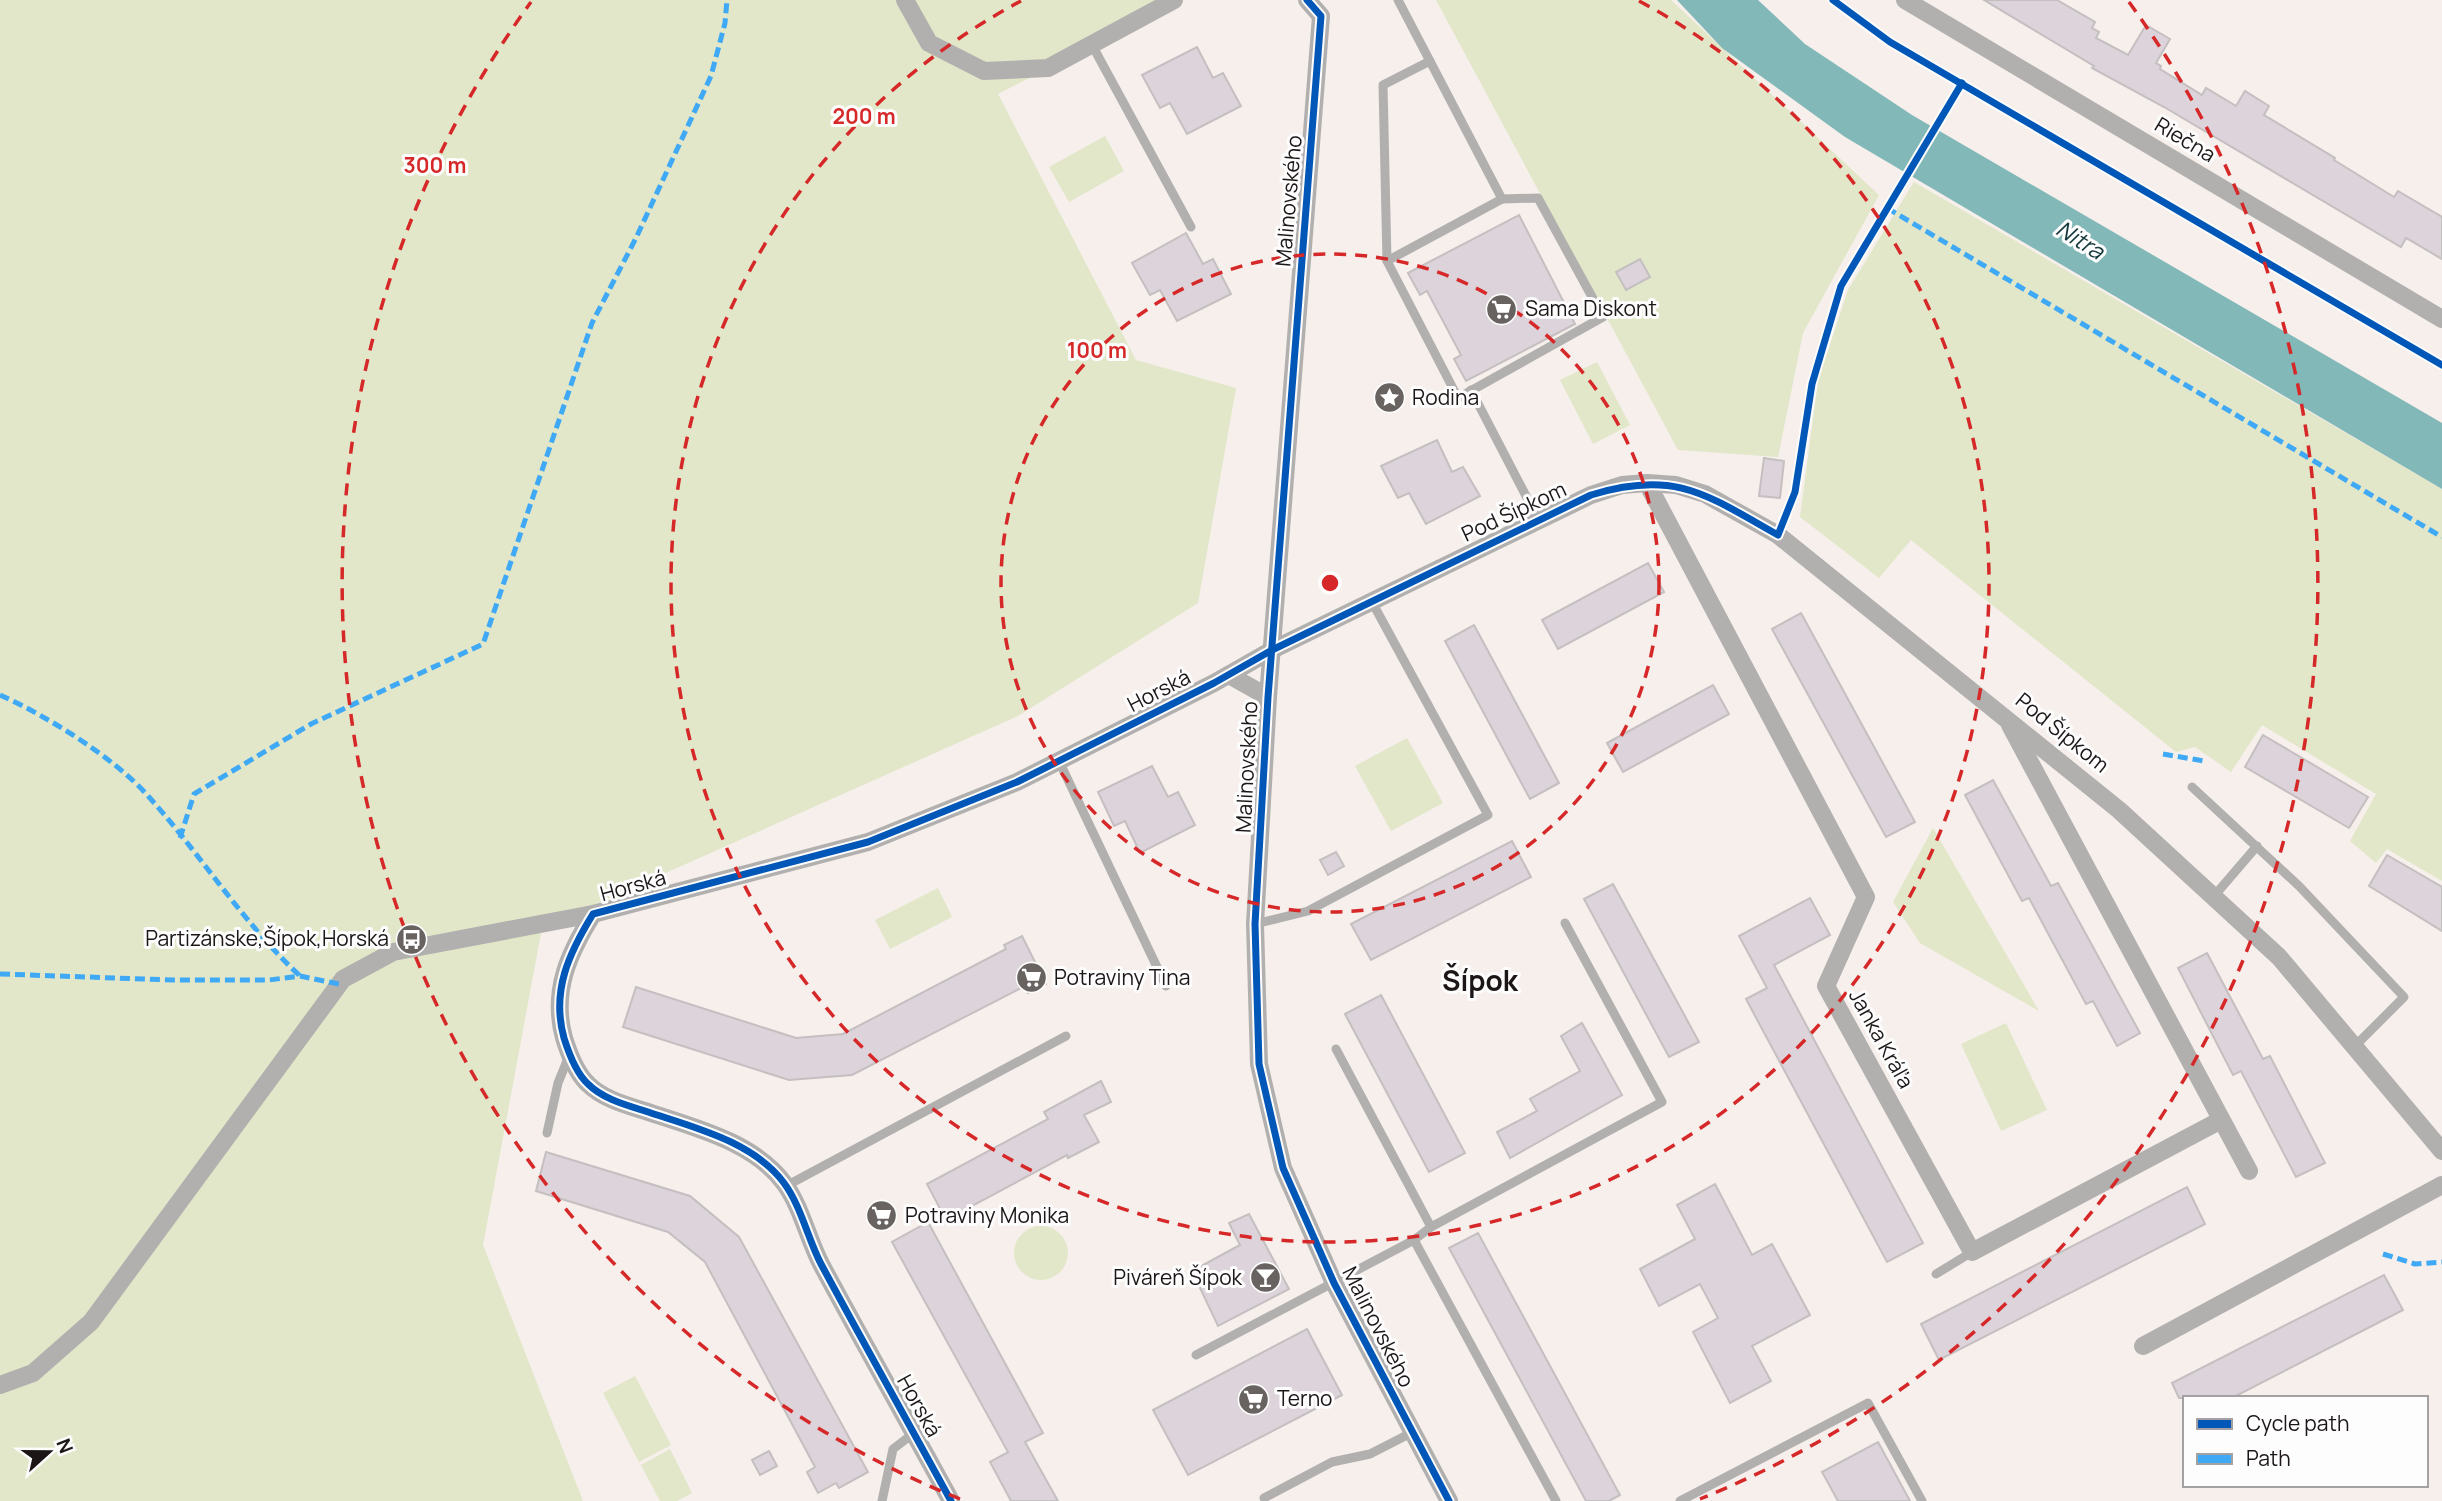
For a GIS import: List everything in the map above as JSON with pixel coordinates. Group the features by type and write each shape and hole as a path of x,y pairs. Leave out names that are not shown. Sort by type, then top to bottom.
{"street":[{"path":"905,0 929,43 984,71 1048,68 1174,0"},
{"name":"Malinovského","path":"1307,0 1321,16 1268,697 1255,924 1259,1064 1283,1168 1334,1283 1449,1501"},
{"name":"Riečna","path":"1905,0 2442,319"},
{"name":"Pod Šípkom","path":"1272,650 1591,495 1622,485 1647,483 1676,485 1704,494 1778,535 2005,715 2215,895 2279,957 2442,1151"},
{"name":"Janka Kráľa","path":"1647,483 1866,897 1826,986 1972,1252"},
{"name":"Horská","path":"951,1501 815,1252 786,1186 760,1159 705,1131 613,1101 587,1084 569,1056 561,1025 561,979 570,951 593,914 868,842 1017,782 1229,675 1272,650"},
{"path":"1229,675 1268,697"},
{"path":"2005,715 2249,1171"},
{"path":"0,1385 33,1373 91,1322 343,979 393,951 593,914"},
{"path":"1972,1252 2221,1120"},
{"path":"2143,1346 2442,1185"}],"lane":[{"path":"1398,0 1502,199"},
{"path":"1092,45 1191,227"},
{"path":"1387,261 1502,199 1538,198 1603,317 1458,398 1387,261 1383,85 1430,61"},
{"path":"1471,390 1538,519"},
{"path":"1255,924 1308,911 1488,815 1372,602"},
{"path":"1059,761 1166,986"},
{"path":"2192,787 2300,886 2404,997 2355,1046"},
{"path":"2215,895 2257,846"},
{"path":"1196,1355 1414,1240 1431,1227 1662,1102 1565,923"},
{"path":"786,1186 1066,1036"},
{"path":"1336,1049 1431,1227"},
{"path":"547,1133 558,1083 569,1056"},
{"path":"1414,1240 1556,1501"},
{"path":"1936,1274 1972,1252"},
{"path":"1680,1501 1868,1403 1922,1501"},
{"path":"1265,1498 1332,1462 1370,1454 1413,1432"},
{"path":"882,1501 893,1449 914,1433"}],"green space":[{"path":"0,0 1183,0 998,94 1136,360 1236,388 1198,603 1018,716 542,928 483,1245 583,1501 0,1501"},
{"path":"1436,0 1671,0 1879,195 1803,333 1778,457 1678,450"},
{"path":"1105,136 1124,171 1069,202 1049,167"},
{"path":"1914,182 2442,489 2442,881 2387,849 2376,863 2350,841 2376,794 2262,725 2231,772 2195,747 2176,752 1911,540 1879,578 1800,517 1818,381 1848,290"},
{"path":"1597,362 1630,425 1593,444 1560,380"},
{"path":"1407,738 1443,803 1391,831 1355,766"},
{"path":"1933,828 2039,1011 1920,943 1893,902"},
{"path":"938,888 952,917 890,949 875,920"},
{"path":"2006,1023 2047,1110 2001,1131 1961,1044"},
{"path":"1041,1226 1060,1234 1068,1253 1060,1272 1041,1280 1022,1272 1014,1253 1022,1234"},
{"path":"635,1376 671,1445 639,1462 603,1393"},
{"path":"670,1449 692,1493 677,1501 660,1501 641,1465"}],"water":[{"name":"Nitra","path":"1677,0 1758,0 1805,44 1912,115 2442,423 2442,489 1845,137 1722,48"}],"building":[{"path":"1984,0 2057,0 2095,22 2092,28 2099,32 2096,38 2128,55 2146,25 2170,39 2156,63 2161,66 2160,69 2202,95 2206,88 2236,106 2245,91 2269,106 2264,115 2335,158 2334,160 2394,197 2398,191 2442,217 2442,259 2406,238 2401,247 2164,107 2092,68 2094,66"},
{"path":"1197,47 1213,78 1223,73 1241,106 1187,134 1170,103 1160,108 1142,75"},
{"name":"Sama Diskont","path":"1519,215 1575,324 1466,381 1454,359 1461,355 1427,291 1420,295 1408,273"},
{"path":"1186,233 1203,264 1213,259 1231,294 1177,321 1160,290 1150,295 1132,263"},
{"path":"1640,259 1650,277 1626,290 1616,272"},
{"path":"1437,440 1452,472 1463,467 1480,496 1426,524 1409,493 1398,498 1381,466"},
{"path":"1764,458 1784,461 1780,498 1759,496"},
{"path":"1648,563 1664,592 1558,649 1542,620"},
{"path":"1801,613 1915,822 1886,837 1772,629"},
{"path":"1474,625 1559,783 1530,799 1445,641"},
{"path":"1713,685 1729,714 1623,772 1607,743"},
{"path":"2263,735 2368,797 2349,828 2245,767"},
{"path":"1152,766 1168,797 1178,792 1195,825 1140,853 1125,821 1114,826 1098,792"},
{"path":"1993,780 2051,886 2058,883 2140,1033 2117,1046 2093,1001 2086,1004 2029,898 2022,901 1965,795"},
{"path":"1512,841 1531,877 1371,960 1351,924"},
{"path":"1336,852 1344,866 1328,875 1320,860"},
{"path":"2387,855 2442,887 2442,931 2369,886"},
{"path":"1613,884 1699,1042 1669,1057 1584,899"},
{"path":"1810,898 1830,935 1774,965 1923,1243 1887,1262 1746,999 1767,988 1739,936"},
{"path":"1022,936 1046,984 1028,993 1025,986 852,1075 789,1080 623,1027 636,987 796,1038 843,1034 1006,949 1004,945"},
{"path":"2207,953 2263,1059 2270,1056 2325,1163 2296,1177 2241,1071 2233,1075 2178,968"},
{"path":"1381,995 1465,1153 1429,1172 1345,1014"},
{"path":"1582,1023 1622,1095 1510,1158 1497,1132 1537,1111 1530,1099 1580,1071 1561,1036"},
{"path":"1101,1081 1111,1102 1084,1115 1099,1142 1068,1158 1067,1155 946,1220 927,1184 1048,1119 1044,1112"},
{"path":"546,1152 690,1196 739,1237 868,1472 839,1488 836,1483 818,1493 807,1472 815,1467 705,1262 668,1232 536,1191"},
{"path":"1715,1184 1752,1255 1772,1244 1810,1315 1752,1346 1771,1381 1730,1403 1693,1332 1718,1318 1700,1284 1659,1306 1640,1269 1695,1239 1677,1205"},
{"path":"2187,1187 2205,1224 1939,1360 1921,1324"},
{"path":"1249,1214 1289,1289 1218,1326 1192,1271 1240,1245 1229,1223"},
{"path":"928,1222 1043,1433 1025,1442 1058,1501 1011,1501 990,1462 1008,1452 892,1242"},
{"path":"1478,1233 1620,1495 1609,1501 1586,1501 1449,1248"},
{"path":"2384,1275 2403,1310 2236,1396 2179,1398 2172,1383"},
{"name":"Terno","path":"1307,1329 1342,1395 1188,1475 1153,1410"},
{"path":"1878,1442 1910,1501 1838,1501 1822,1472"},
{"path":"769,1451 777,1466 760,1475 752,1460"}],"marked path":[{"path":"180,838 194,794 311,724 483,644 592,323 636,238 711,76 725,23 727,0"},
{"path":"1887,208 2442,537"},
{"path":"0,695 79,739 135,782 260,934 300,976"},
{"path":"2163,754 2204,761"},
{"path":"0,974 173,980 269,980 300,976 339,984"},
{"path":"2383,1254 2415,1264 2442,1262"}],"cycle path":[{"path":"1307,0 1321,16 1268,697 1255,924 1259,1064 1283,1168 1334,1283 1449,1501"},
{"path":"1833,0 1890,42 2442,365"},
{"path":"951,1501 821,1264 795,1202 784,1183 756,1156 739,1146 608,1098 588,1084 576,1069 564,1038 561,988 570,958 593,914 868,842 1017,782 1214,683 1272,650 1591,495 1646,485 1689,490 1731,508 1778,535 1795,492 1812,384 1841,286 1962,83"}],"place":[{"name":"Sama Diskont","path":"1502,309"},
{"name":"Rodina","path":"1389,398"},
{"name":"Partizánske,Šípok,Horská","path":"412,939"},
{"name":"Potraviny Tina","path":"1031,978"},
{"name":"Potraviny Monika","path":"882,1216"},
{"name":"Piváreň Šípok","path":"1265,1278"},
{"name":"Terno","path":"1254,1399"}],"district":[{"name":"Šípok","path":"1480,981"}]}
